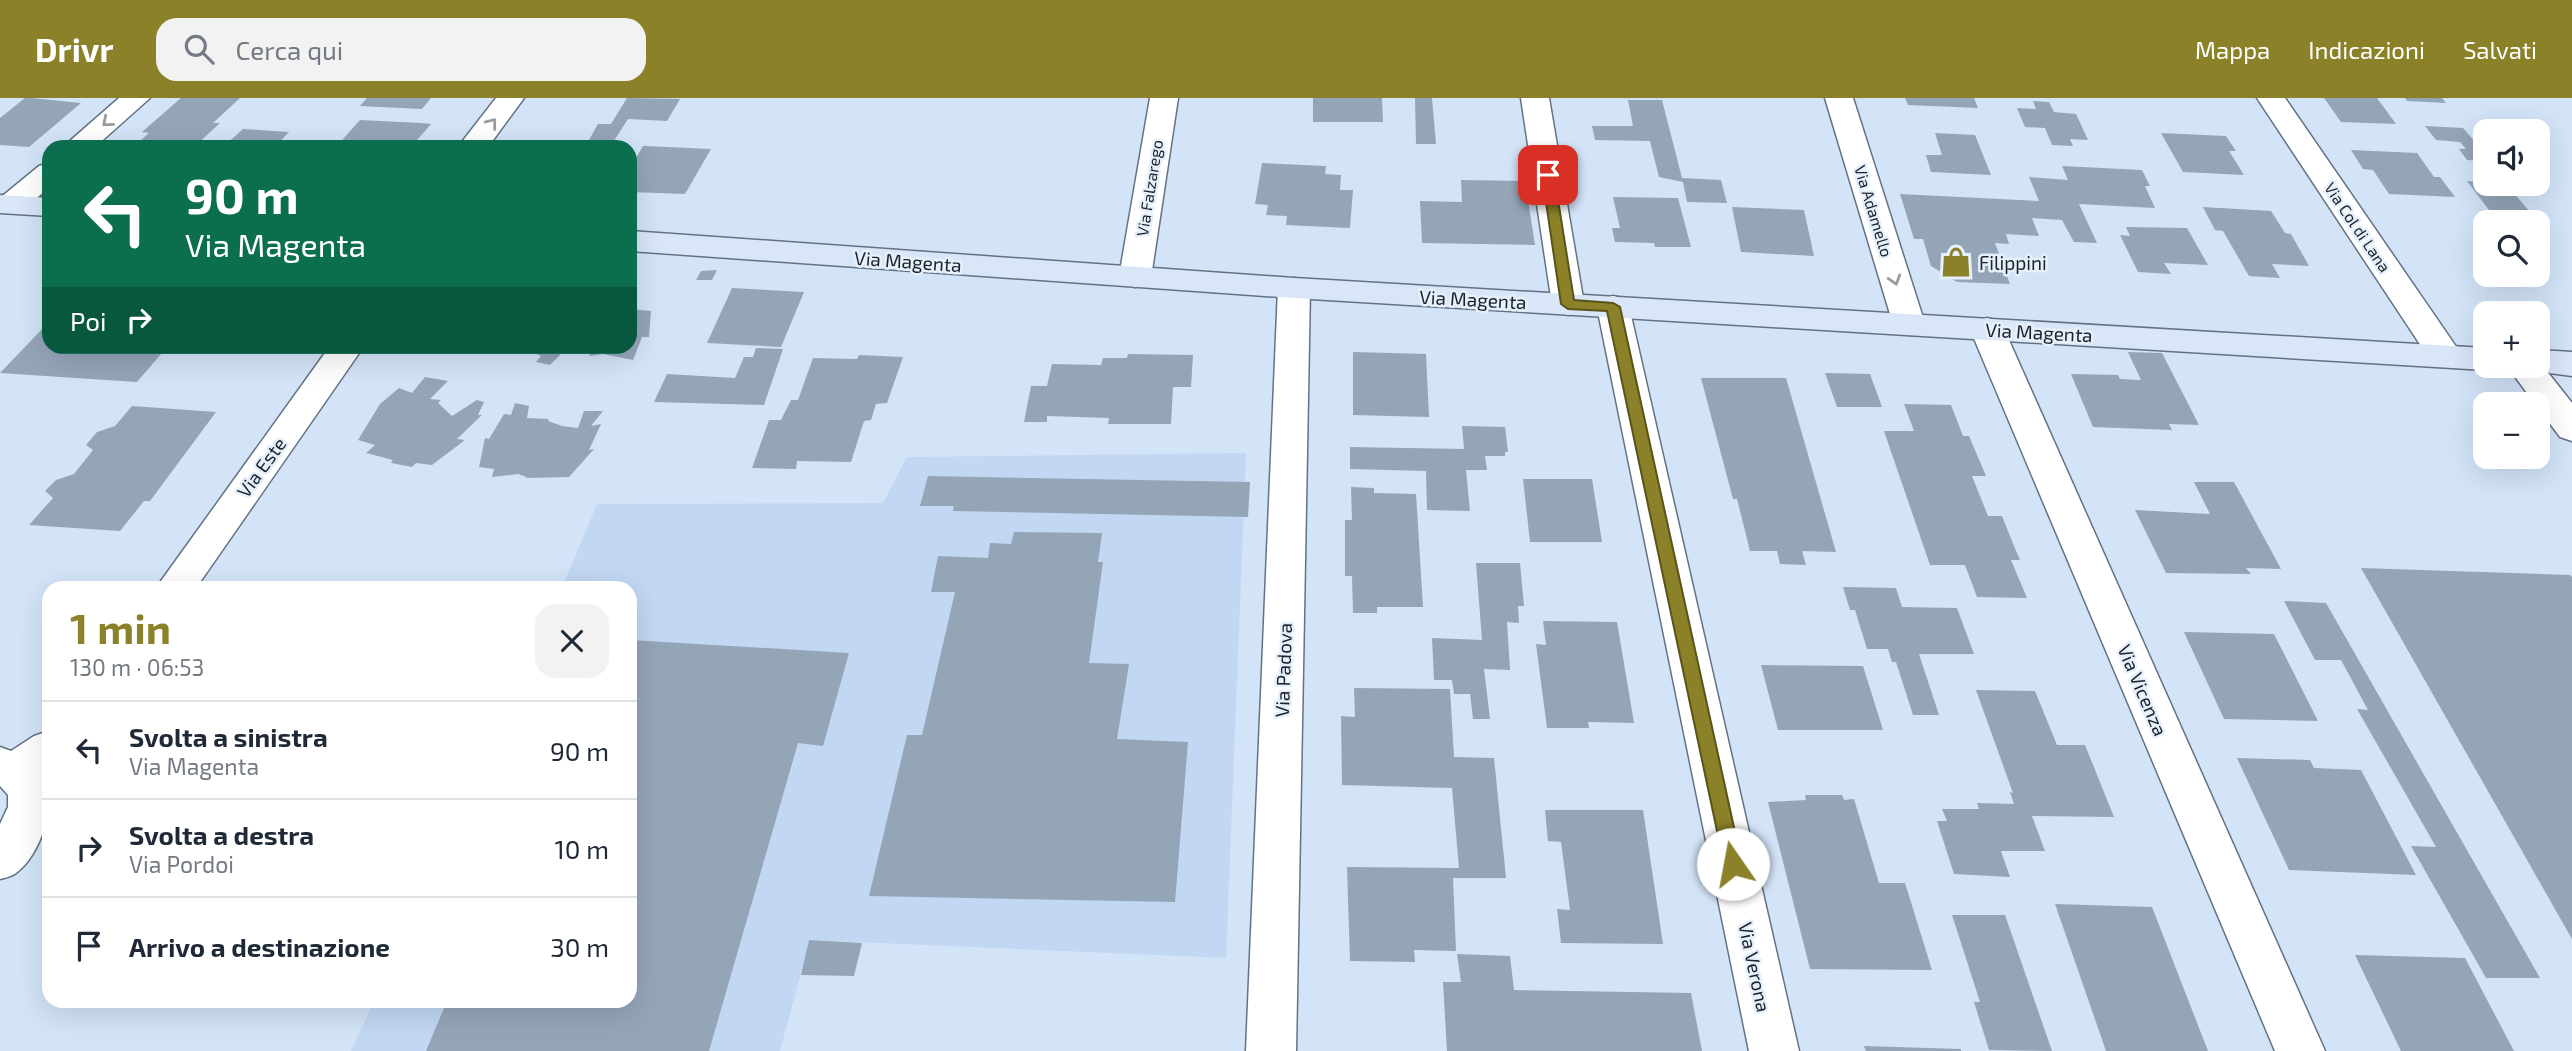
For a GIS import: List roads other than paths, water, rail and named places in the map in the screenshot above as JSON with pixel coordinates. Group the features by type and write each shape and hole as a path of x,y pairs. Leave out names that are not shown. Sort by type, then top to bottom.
{"street":[{"path":"86,140 136,98"},
{"path":"478,140 510,98"},
{"name":"Via Falzarego","path":"1135,277 1164,98"},
{"path":"1535,98 1568,304"},
{"name":"Via Adamello","path":"1839,98 1909,324"},
{"name":"Via Col di Lana","path":"2271,98 2445,356"},
{"path":"5,205 42,177"},
{"path":"5,205 42,207"},
{"name":"Via Magenta","path":"637,241 1294,288 2473,358"},
{"name":"Via Padova","path":"1271,1051 1294,288"},
{"name":"Via Verona","path":"1613,307 1773,1051"},
{"name":"Via Vicenza","path":"1987,329 2300,1051"},
{"name":"Via Este","path":"180,581 342,354"},
{"path":"2550,362 2572,363"},
{"path":"2533,378 2572,428"},
{"path":"0,859 18,837 28,816 31,797 21,762"}],"place":[{"name":"Filippini","path":"1956,262"}]}
